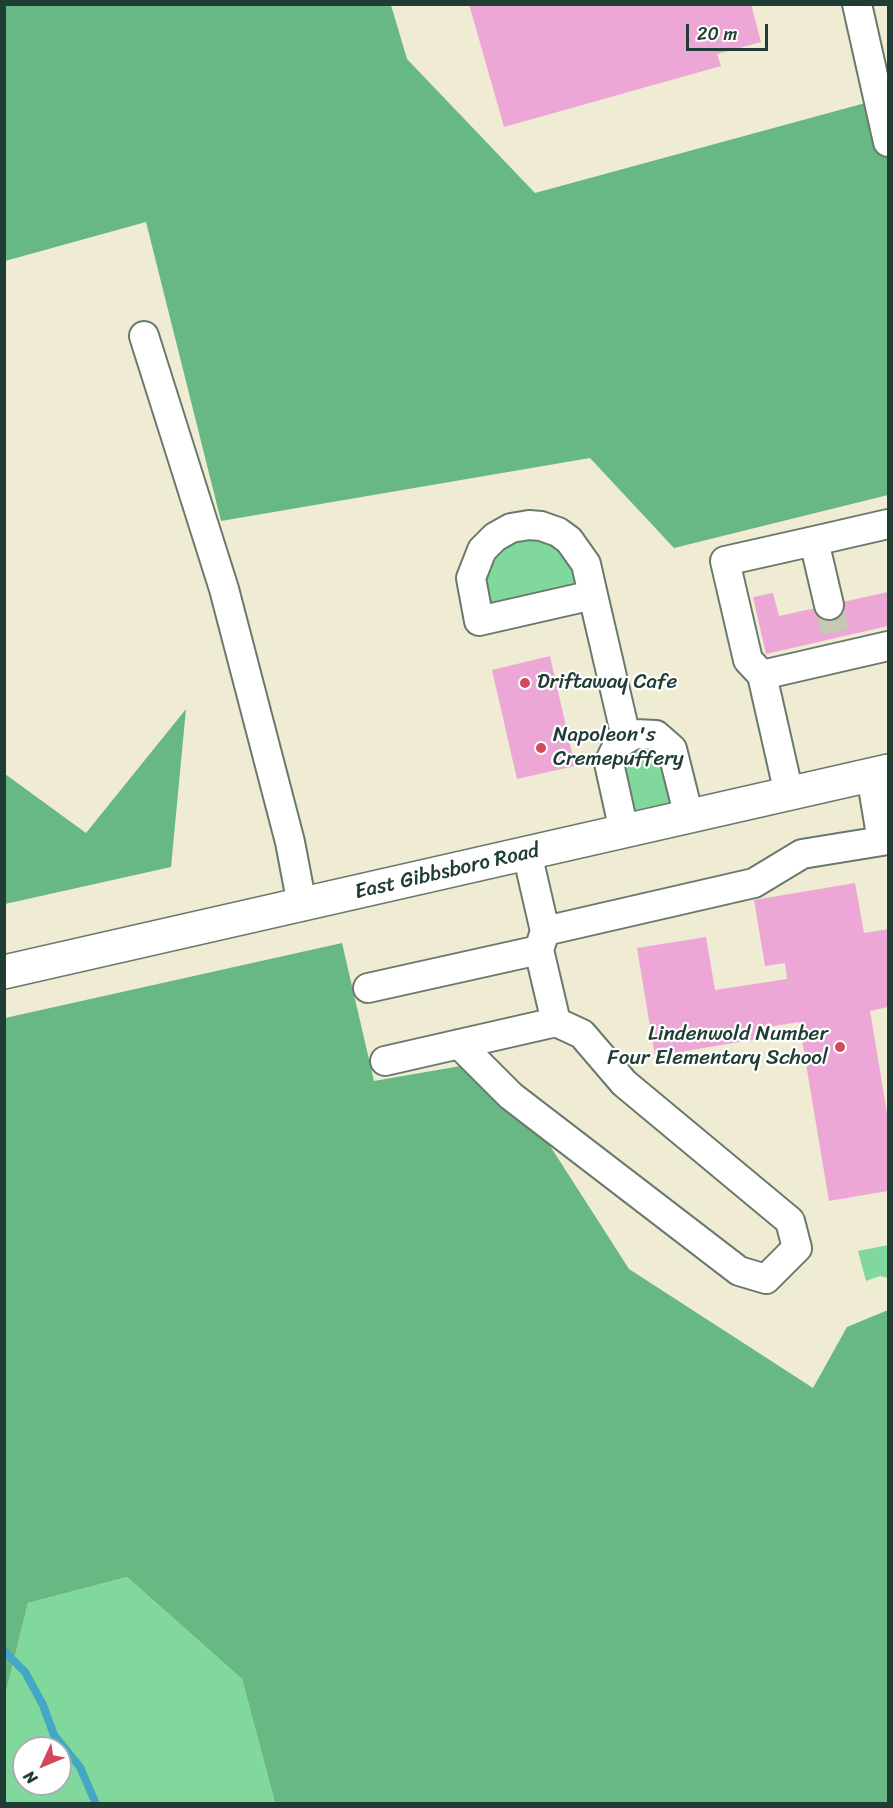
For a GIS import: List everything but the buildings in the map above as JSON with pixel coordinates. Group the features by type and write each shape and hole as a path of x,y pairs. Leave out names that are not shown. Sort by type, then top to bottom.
{"main road":[{"name":"East Gibbsboro Road","path":"4,972 880,773"}],"lane":[{"path":"857,4 878,50 888,142"},
{"path":"144,336 224,589 290,842 302,905"},
{"path":"789,794 762,675 748,660 725,561 888,524"},
{"path":"814,541 829,605"},
{"path":"593,595 626,737"},
{"path":"762,675 839,648 888,646"},
{"path":"624,831 609,763 614,750 626,737 646,733 656,735 668,743 675,755 689,816"},
{"path":"368,988 754,883 802,854 885,841 880,773"},
{"path":"527,854 556,1022"},
{"path":"385,1061 459,1044 556,1022 582,1034 624,1083 790,1221 797,1248 766,1278 739,1271 511,1096 459,1044"}],"green space":[{"path":"5,5 391,5 407,59 535,193 880,99 888,139 888,495 674,548 590,458 221,521 146,222 5,261"},
{"path":"547,528 593,595 479,621 479,555"},
{"path":"186,709 171,867 5,904 5,774 86,833"},
{"path":"656,735 689,817 624,831 609,763"},
{"path":"342,943 374,1081 495,1060 629,1269 813,1388 847,1327 888,1310 888,1803 275,1803 242,1679 127,1577 28,1603 5,1696 5,1018"},
{"path":"888,1245 888,1278 880,1276 866,1281 858,1251"},
{"path":"127,1577 242,1679 275,1803 5,1804 5,1696 28,1603"}],"waterway":[{"path":"4,1651 25,1672 43,1705 54,1735 80,1767 96,1804"}],"tunnel":[{"path":"829,605 836,638"}],"place":[{"name":"Driftaway Cafe","path":"525,683"},
{"name":"Napoleon's Cremepuffery","path":"541,748"},
{"name":"Lindenwold Number Four Elementary School","path":"840,1047"}]}
